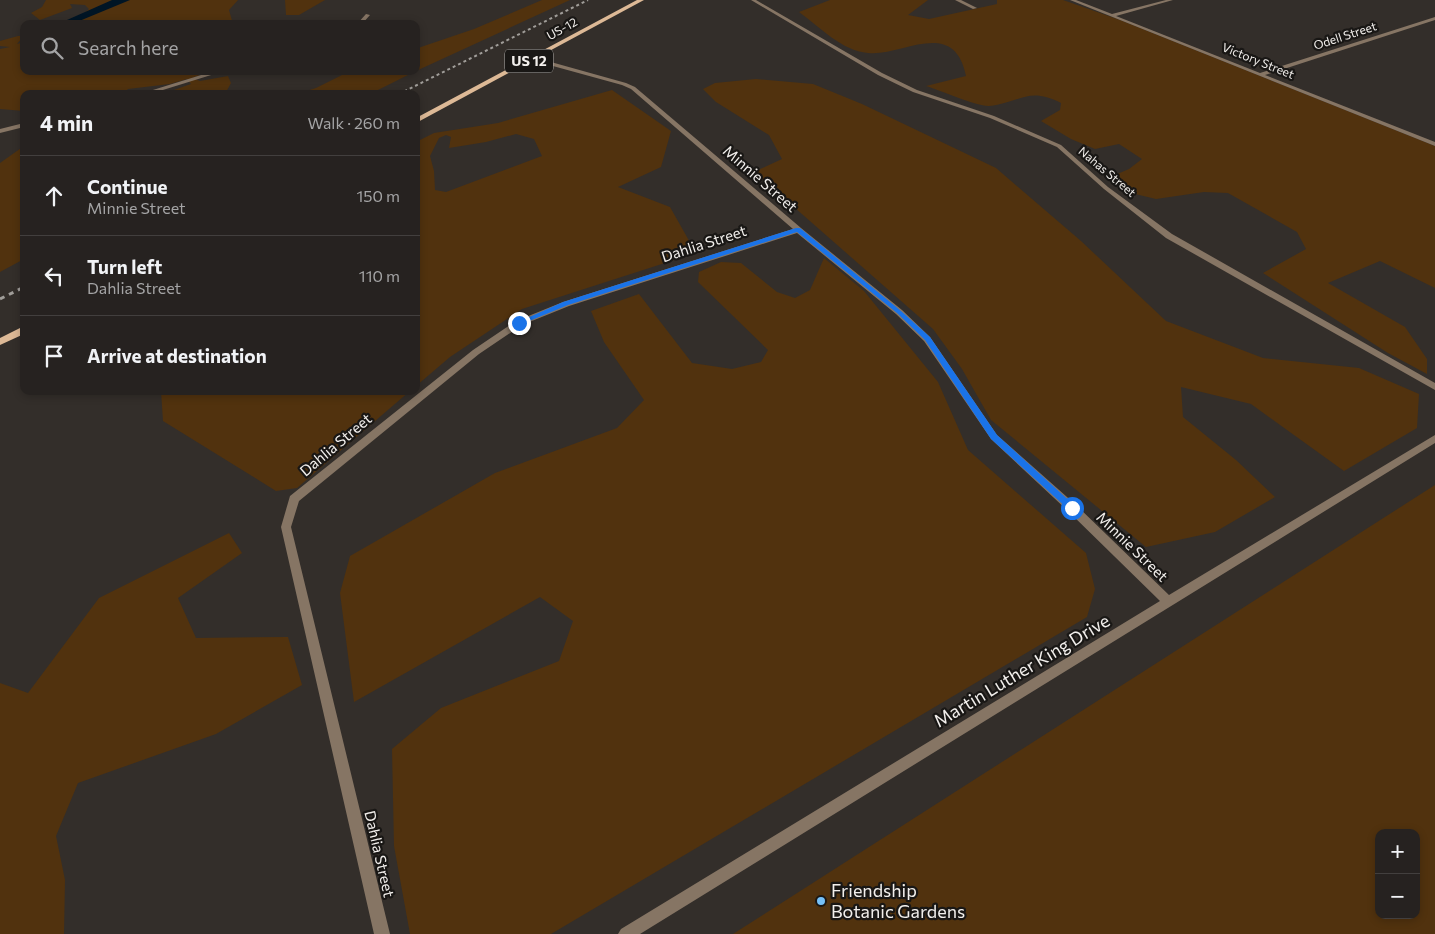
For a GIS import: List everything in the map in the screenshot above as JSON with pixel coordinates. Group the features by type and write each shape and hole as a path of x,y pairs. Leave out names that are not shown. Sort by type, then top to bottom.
{"main road":[{"name":"US-12","path":"420,119 641,0"},
{"path":"0,342 20,331"}],"street":[{"name":"Nahas Street","path":"753,0 880,74 915,91 992,117 1059,146 1106,188 1169,236 1435,386"},
{"path":"957,0 975,8"},
{"name":"Victory Street","path":"1072,0 1114,15 1435,144"},
{"path":"1114,15 1171,0"},
{"path":"363,20 368,15"},
{"name":"Odell Street","path":"1261,74 1435,18"},
{"name":"Minnie Street","path":"533,59 633,88 798,230 899,312 927,339 994,437 1072,508 1168,602"},
{"path":"157,90 207,75"},
{"path":"0,131 20,126"},
{"name":"Dahlia Street","path":"382,934 286,527 294,499 476,352 519,323 566,304 798,230"},
{"name":"Martin Luther King Drive","path":"626,934 1435,438"}],"shaded area":[{"path":"46,0 238,0 229,10 232,20 77,20 89,9 85,5 70,4 72,8 40,20 31,13 42,7"},
{"path":"285,0 325,0 299,15 286,15"},
{"path":"542,0 570,0 420,69 420,47 474,29"},
{"path":"830,0 928,0 908,15 929,19 997,4 997,0 1063,0 1120,20 1435,146 1435,288 1380,261 1328,283 1405,327 1427,359 1427,374 1388,353 1263,273 1306,249 1297,232 1228,193 1204,192 1156,199 1131,193 1108,178 1129,169 1142,159 1119,144 1095,149 1071,139 1041,121 1060,110 1061,103 1050,98 1032,96 984,106 926,86 966,76 960,58 950,48 938,43 881,53 868,53 849,48 799,12"},
{"path":"20,36 20,41 17,44 20,43 20,75 200,75 192,78 200,81 228,76 231,83 227,90 174,90 191,84 187,79 170,84 127,90 20,90 20,111 0,109 0,49 10,47 0,46 0,41"},
{"path":"342,75 408,75 378,90 310,90"},
{"path":"756,79 813,84 862,104 996,168 1081,241 1166,321 1263,358 1359,368 1419,394 1417,428 1344,471 1251,404 1181,387 1183,417 1236,460 1275,497 1215,532 1146,547 991,420 962,369 933,329 754,172 782,159 769,135 716,102 703,89 715,83"},
{"path":"612,90 671,131 661,167 618,187 670,207 696,253 522,309 450,357 420,383 420,140 434,133 498,123","holes":["516,134 534,139 542,156 446,192 435,190 434,171 430,156 439,138 446,135 451,137 449,148 486,142"]},
{"path":"20,149 20,261 0,272 0,163"},
{"path":"824,258 864,291 938,382 968,450 1086,553 1095,589 1087,617 551,934 410,934 394,846 392,749 441,708 559,661 573,621 540,597 354,702 340,593 350,556 495,473 617,428 644,400 604,342 591,311 639,294 692,363 732,369 761,362 768,350 698,282 699,272 721,262 741,263 777,292 795,298 810,290"},
{"path":"161,395 405,395 297,488 276,491 163,421"},
{"path":"1435,485 1435,934 733,934"},
{"path":"229,533 242,553 178,598 196,638 288,637 302,685 216,734 78,783 56,836 65,880 64,934 0,934 0,683 28,693 99,598"}],"water":[{"path":"112,0 130,0 82,20 67,20"}],"railway":[{"path":"407,90 588,0"},
{"path":"0,299 20,289"}],"place":[{"name":"Friendship Botanic Gardens","path":"821,901"}],"route":[{"path":"519,323 566,304 798,230 899,312 927,339 994,437 1072,508"}]}
